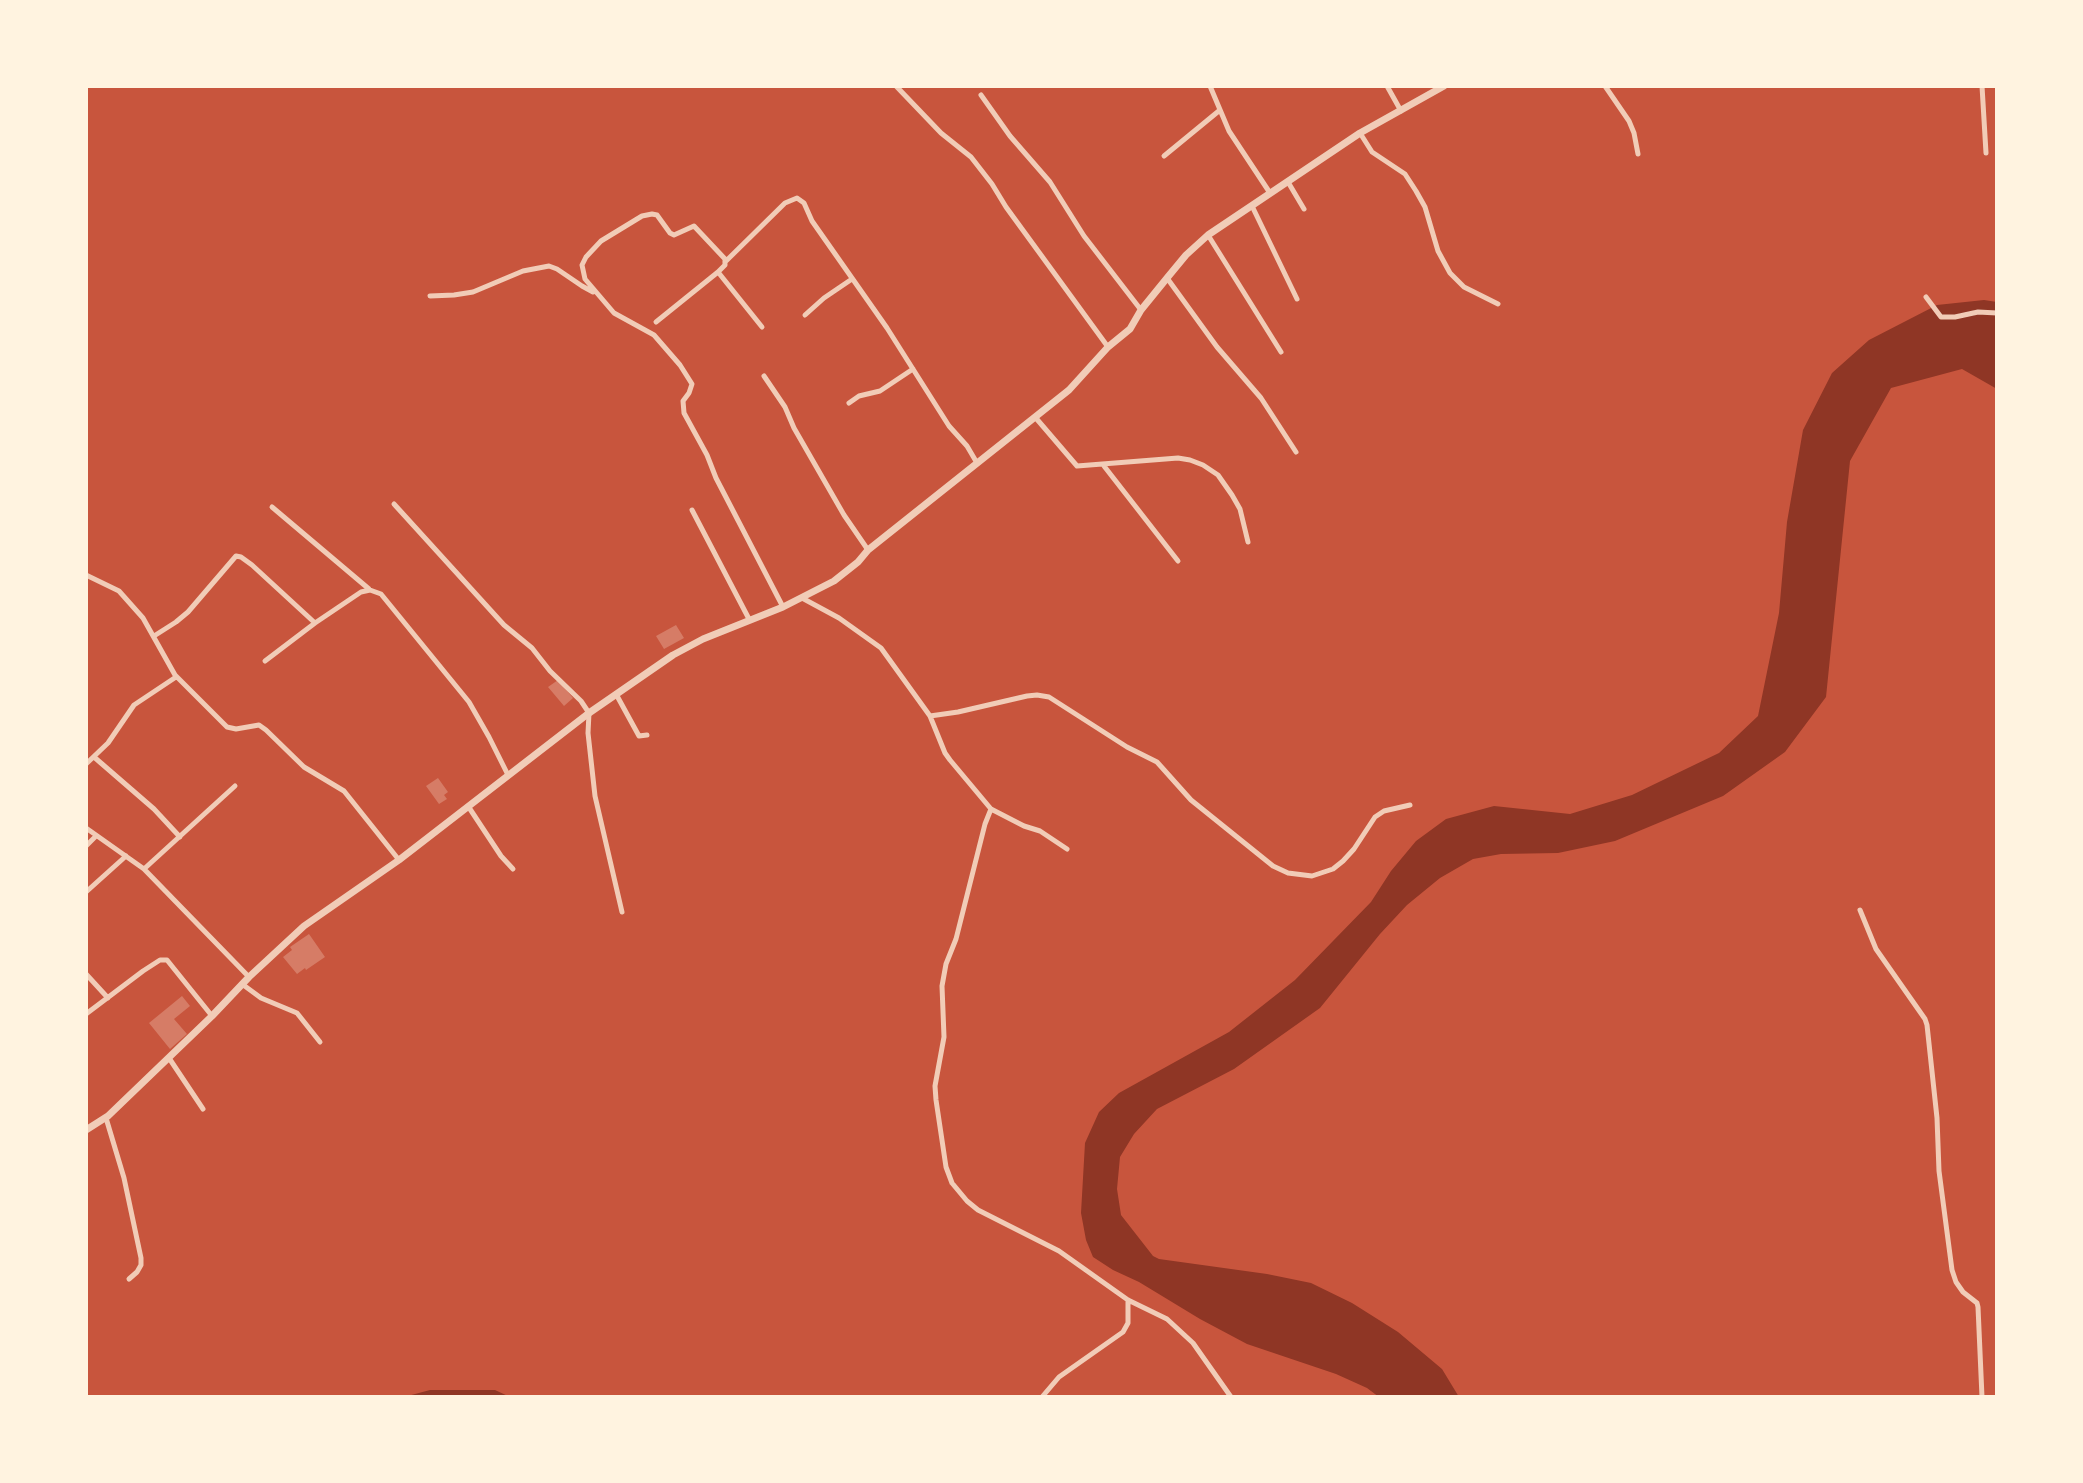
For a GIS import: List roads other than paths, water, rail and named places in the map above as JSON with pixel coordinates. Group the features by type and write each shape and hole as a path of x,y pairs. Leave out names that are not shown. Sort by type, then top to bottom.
{"street":[{"path":"896,86 941,133 971,157 1108,347"},
{"path":"1210,86 1229,131 1270,193"},
{"path":"1387,86 1401,111"},
{"path":"86,1130 106,1118 304,926 399,860 589,713 673,655 834,581 868,550 1069,390 1108,347 1130,329 1141,310 1186,255 1208,235 1360,133 1444,86"},
{"path":"1605,86 1629,121 1638,154"},
{"path":"1982,86 1986,153"},
{"path":"981,95 1010,136 1050,182 1084,236 1141,310"},
{"path":"1164,156 1220,110"},
{"path":"1360,133 1372,152 1405,174 1416,191 1425,207 1438,251 1450,273 1470,291 1498,304"},
{"path":"1288,182 1304,209"},
{"path":"656,322 718,272 785,203 797,198 804,203 812,221 977,463"},
{"path":"1252,206 1297,299"},
{"path":"725,262 697,227 672,235 657,215 648,215 601,241 582,265 583,273 614,313 654,335 692,384 683,401 684,413 783,607"},
{"path":"1208,235 1281,352"},
{"path":"430,296 473,292 523,271 549,266 598,294"},
{"path":"718,272 762,327"},
{"path":"805,315 852,278"},
{"path":"1167,278 1217,347 1261,398 1296,452"},
{"path":"1926,297 1941,317 1997,313"},
{"path":"849,403 859,396 880,391 913,369"},
{"path":"764,376 785,407 844,515 868,550"},
{"path":"1035,417 1077,466 1178,458 1203,465 1218,475 1232,495 1240,509 1248,542"},
{"path":"1104,465 1178,561"},
{"path":"394,504 504,625 532,648 589,713 588,733 595,796 622,912"},
{"path":"272,507 370,590 381,594 389,602 469,702 508,775"},
{"path":"692,510 749,619"},
{"path":"154,636 188,612 236,556 252,565 315,623"},
{"path":"86,575 119,591 143,618 176,677 227,727 263,727 304,767 344,791 399,860"},
{"path":"265,661 352,597 370,590"},
{"path":"802,598 839,618 881,648 930,716 945,753 991,809 1040,831 1067,849"},
{"path":"86,764 108,743 134,705 176,677"},
{"path":"616,694 631,726 639,736 647,735"},
{"path":"930,716 1027,696 1049,697 1127,747 1157,762 1191,800 1273,866 1288,873 1312,876 1333,869 1354,849 1375,817 1384,811 1410,805"},
{"path":"94,757 154,809 180,837"},
{"path":"144,869 235,786"},
{"path":"468,806 513,869"},
{"path":"991,809 942,986 944,1037 935,1086 946,1167 952,1183 978,1210 1059,1251 1128,1300 1167,1319 1193,1343 1231,1397"},
{"path":"86,828 144,869 249,977"},
{"path":"86,846 96,836"},
{"path":"86,892 126,856"},
{"path":"1860,910 1876,949 1927,1025 1939,1171 1952,1270 1963,1292 1978,1307 1982,1397"},
{"path":"86,1014 143,971 160,960 167,960 212,1016"},
{"path":"86,974 108,998"},
{"path":"241,984 261,998 297,1013 320,1042"},
{"path":"169,1058 203,1109"},
{"path":"106,1118 124,1178 141,1258 141,1265 129,1279"},
{"path":"1042,1397 1059,1377 1123,1332 1128,1323 1128,1300"}]}
